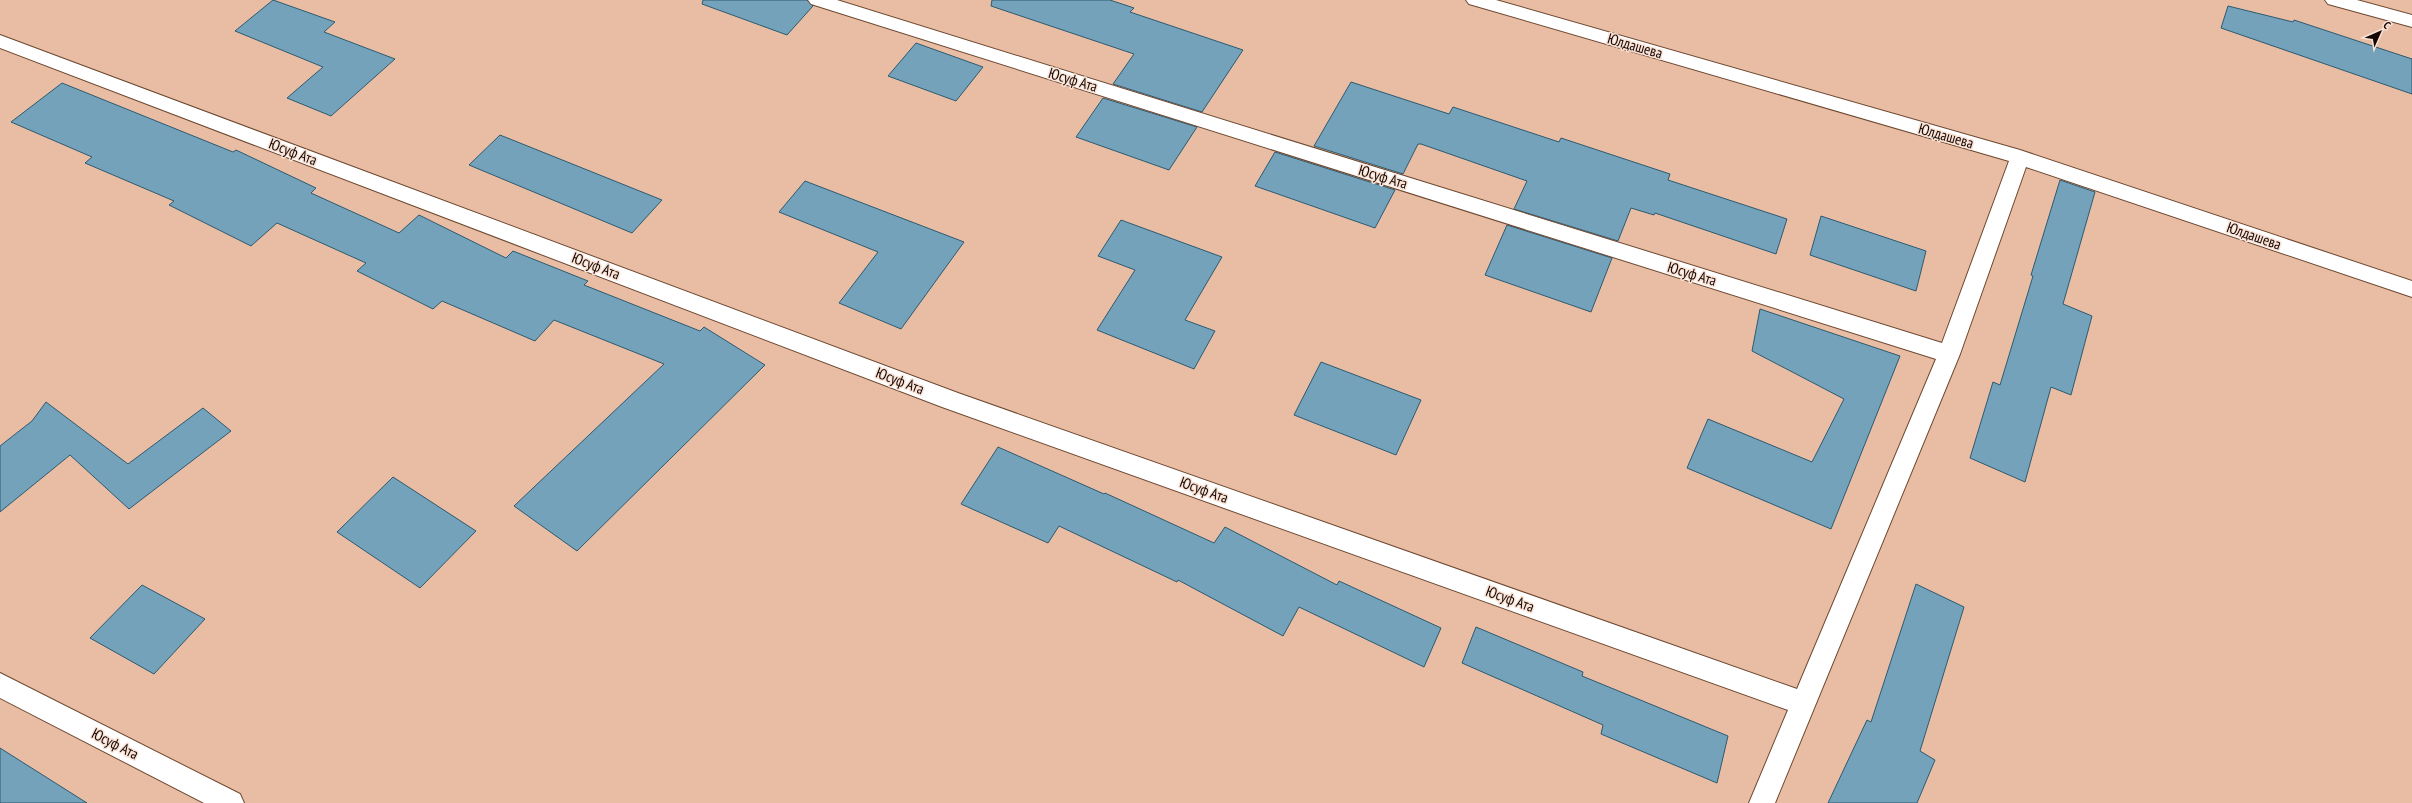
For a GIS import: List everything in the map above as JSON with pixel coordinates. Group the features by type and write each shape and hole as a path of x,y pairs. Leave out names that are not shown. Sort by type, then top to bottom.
{"street":[{"name":"Юсуф Ата","path":"817,0 1948,354"},
{"name":"Юлдашева","path":"1474,0 2020,157 2412,289"},
{"path":"2334,0 2412,21"},
{"name":"Юсуф Ата","path":"0,41 950,400 1805,704"},
{"path":"1762,803 1805,704 1948,354 2020,157"},
{"name":"Юсуф Ата","path":"0,685 231,803"}],"building":[{"path":"273,0 335,22 324,32 395,59 331,116 287,98 323,67 235,31"},
{"path":"703,0 807,0 813,6 787,35 702,4"},
{"path":"992,0 1110,0 1134,8 1130,12 1243,50 1202,112 1113,84 1134,54 991,6"},
{"path":"2228,6 2293,22 2294,20 2412,59 2412,94 2221,28"},
{"path":"916,43 983,67 956,101 888,76"},
{"path":"1351,82 1449,114 1453,107 1559,142 1561,138 1670,174 1668,180 1787,219 1776,254 1655,213 1654,215 1631,208 1618,241 1514,209 1527,181 1421,144 1418,144 1403,174 1314,146"},
{"path":"62,83 233,152 236,150 316,188 311,193 399,233 419,215 506,258 513,251 588,281 584,285 700,331 704,327 765,365 577,551 514,506 664,364 554,320 535,341 442,301 433,309 357,271 366,263 277,223 251,246 169,205 174,201 85,163 92,157 11,122"},
{"path":"1103,98 1197,127 1169,170 1076,137"},
{"path":"500,135 662,200 632,233 469,165"},
{"path":"1275,152 1395,190 1375,228 1255,186"},
{"path":"2060,180 2095,192 2063,304 2092,316 2071,395 2051,387 2025,482 1970,458 1993,382 2000,385"},
{"path":"805,181 964,242 901,329 839,303 878,252 779,212"},
{"path":"1821,216 1926,251 1916,291 1810,255"},
{"path":"1121,220 1222,257 1185,320 1215,331 1194,369 1097,330 1135,270 1098,256"},
{"path":"1507,225 1612,258 1591,312 1485,275"},
{"path":"1760,309 1900,356 1831,529 1687,468 1708,419 1812,462 1844,399 1752,351"},
{"path":"1321,362 1421,400 1396,455 1294,415"},
{"path":"46,402 128,464 203,408 231,431 129,509 70,455 0,512 0,446 32,421"},
{"path":"998,447 1104,494 1105,493 1214,543 1225,527 1337,585 1339,581 1441,628 1424,667 1299,607 1283,636 1178,580 1177,582 1059,526 1048,543 961,504"},
{"path":"393,477 476,531 420,588 337,532"},
{"path":"1916,584 1964,607 1920,751 1935,760 1917,803 1828,803 1867,720 1871,722"},
{"path":"142,585 205,619 154,674 90,638"},
{"path":"1476,627 1583,672 1582,676 1728,736 1717,783 1601,734 1603,725 1462,663"},
{"path":"0,748 87,803 0,803"}]}
